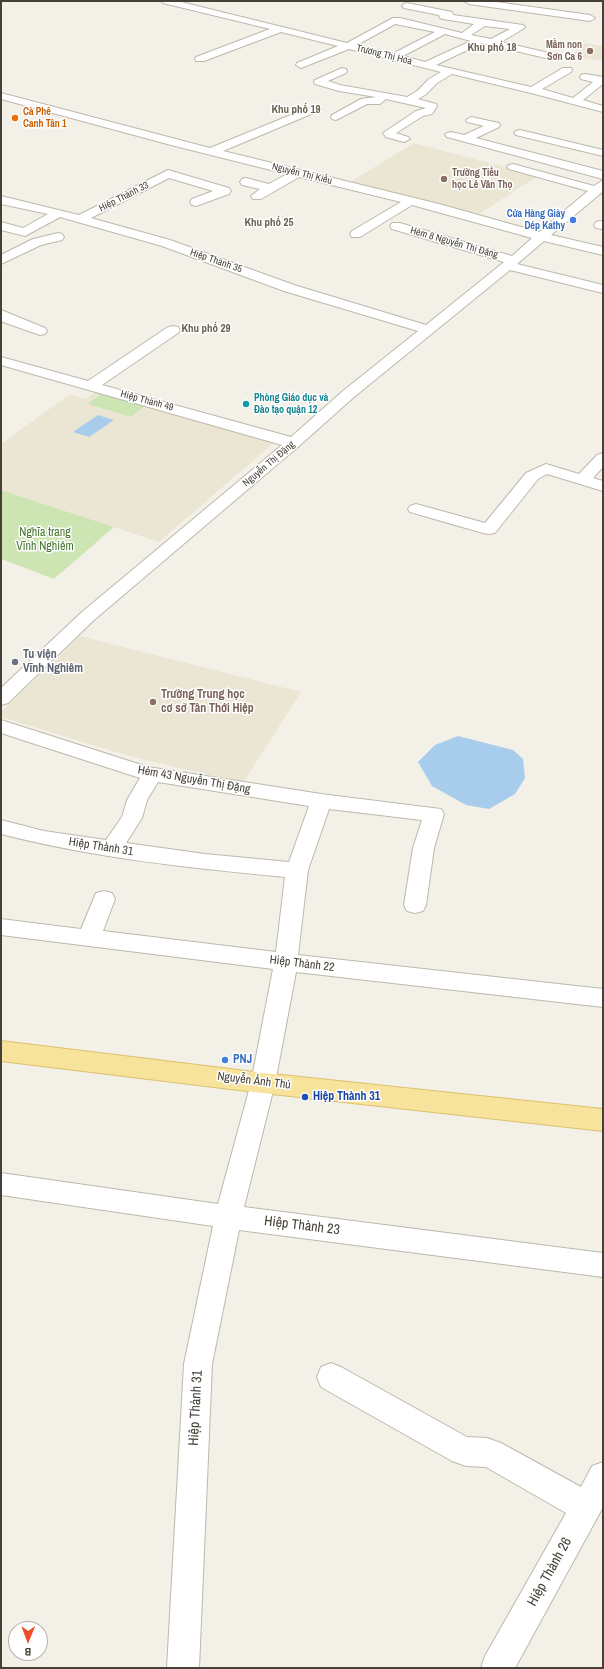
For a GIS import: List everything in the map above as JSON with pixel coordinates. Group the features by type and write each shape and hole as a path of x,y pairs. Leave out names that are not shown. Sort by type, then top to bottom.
{"main road":[{"name":"Nguyễn Ảnh Thủ","path":"1,1051 603,1120"}],"street":[{"name":"Trương Thị Hoa","path":"166,1 427,66 533,90 603,109"},
{"path":"469,1 554,7 590,18"},
{"path":"406,6 449,14 420,26"},
{"path":"546,20 554,7"},
{"path":"572,8 596,10"},
{"path":"487,11 560,22"},
{"path":"443,16 483,23 520,27 492,43"},
{"path":"301,65 348,46 392,21 444,31 554,57"},
{"path":"463,36 483,23"},
{"path":"200,59 280,29"},
{"path":"394,57 444,31"},
{"path":"427,66 480,40"},
{"path":"342,70 319,82 432,106 428,112 420,113 389,133 390,135 404,139"},
{"path":"533,90 567,70"},
{"path":"409,100 433,81 450,71"},
{"path":"588,75 602,81"},
{"path":"576,101 592,87 602,81"},
{"path":"407,88 422,91"},
{"name":"Nguyễn Thị Kiểu","path":"1,96 211,152 412,201 542,237 603,251"},
{"path":"336,117 365,102 376,102 384,96"},
{"path":"211,152 312,110"},
{"path":"465,139 495,124 471,120"},
{"path":"540,140 554,132 590,140"},
{"path":"520,133 540,140 603,153"},
{"path":"451,135 603,175"},
{"path":"507,138 540,140 557,150"},
{"path":"496,158 507,150"},
{"path":"513,167 596,194"},
{"path":"257,196 297,173"},
{"name":"Hiệp Thành 33","path":"80,219 168,174 225,191 211,198 196,202"},
{"path":"246,182 271,188"},
{"name":"Nguyễn Thị Đặng","path":"1,699 88,616 294,443 382,365 428,330 596,194"},
{"name":"Hiệp Thành 35","path":"1,200 59,213 166,243 290,288 428,330"},
{"path":"377,234 360,232 412,201"},
{"path":"1,226 26,232 59,213"},
{"name":"Hẻm 8 Nguyễn Thị Đặng","path":"426,247 393,231 603,289"},
{"path":"1,260 36,242 58,237"},
{"path":"3,320 40,331"},
{"path":"90,386 173,330"},
{"name":"Hiệp Thành 49","path":"1,360 294,443"},
{"path":"583,479 603,458"},
{"path":"416,509 489,529 532,476 546,469 603,486"},
{"name":"Hẻm 43 Nguyễn Thị Đặng","path":"1,726 152,774 321,801 434,814 427,834 420,866 415,905"},
{"path":"112,849 132,818 137,800 152,774"},
{"name":"Hiệp Thành 31","path":"183,1668 198,1364 228,1217 263,1082 286,962 297,870 321,801"},
{"name":"Hiệp Thành 31","path":"1,826 44,838 112,849 206,862 297,870"},
{"path":"89,938 104,899"},
{"name":"Hiệp Thành 22","path":"1,928 603,998"},
{"name":"Hiệp Thành 23","path":"1,1184 228,1217 603,1265"},
{"path":"331,1377 462,1450 470,1453 490,1453 538,1479 586,1508"},
{"name":"Hiệp Thành 26","path":"497,1668 603,1477"}],"shaded area":[{"name":"Mầm non Sơn Ca 6","path":"585,43 603,46 603,61 571,56"},
{"name":"Trường Tiểu học Lê Văn Thọ","path":"414,143 538,176 479,214 350,182"},
{"path":"95,392 276,441 159,542 1,490 1,444 70,394 86,399"},
{"name":"Trường Trung học cơ sở Tân Thới Hiệp","path":"80,636 301,692 243,783 129,756 1,717 1,712"}],"green space":[{"path":"102,393 145,406 131,417 88,404"},
{"name":"Nghĩa trang Vĩnh Nghiêm","path":"1,490 114,527 54,579 1,559"}],"water":[{"path":"98,415 114,420 89,437 73,432"},
{"path":"458,736 513,750 523,759 525,778 515,794 489,809 466,805 432,786 418,762 435,745"}],"place":[{"name":"Mầm non Sơn Ca 6","path":"590,51"},
{"name":"Cà Phê Canh Tân 1","path":"15,118"},
{"name":"Trường Tiểu học Lê Văn Thọ","path":"444,179"},
{"name":"Cửa Hàng Giày Dép Kathy","path":"573,220"},
{"name":"Phòng Giáo dục và Đào tạo quận 12","path":"246,404"},
{"name":"Tu viện Vĩnh Nghiêm","path":"15,662"},
{"name":"Trường Trung học cơ sở Tân Thới Hiệp","path":"153,702"},
{"name":"PNJ","path":"225,1060"},
{"name":"Hiệp Thành 31","path":"305,1097"}],"district":[{"name":"Khu phố 18","path":"492,48"},
{"name":"Khu phố 19","path":"296,110"},
{"name":"Khu phố 25","path":"269,223"},
{"name":"Khu phố 29","path":"206,329"}]}
